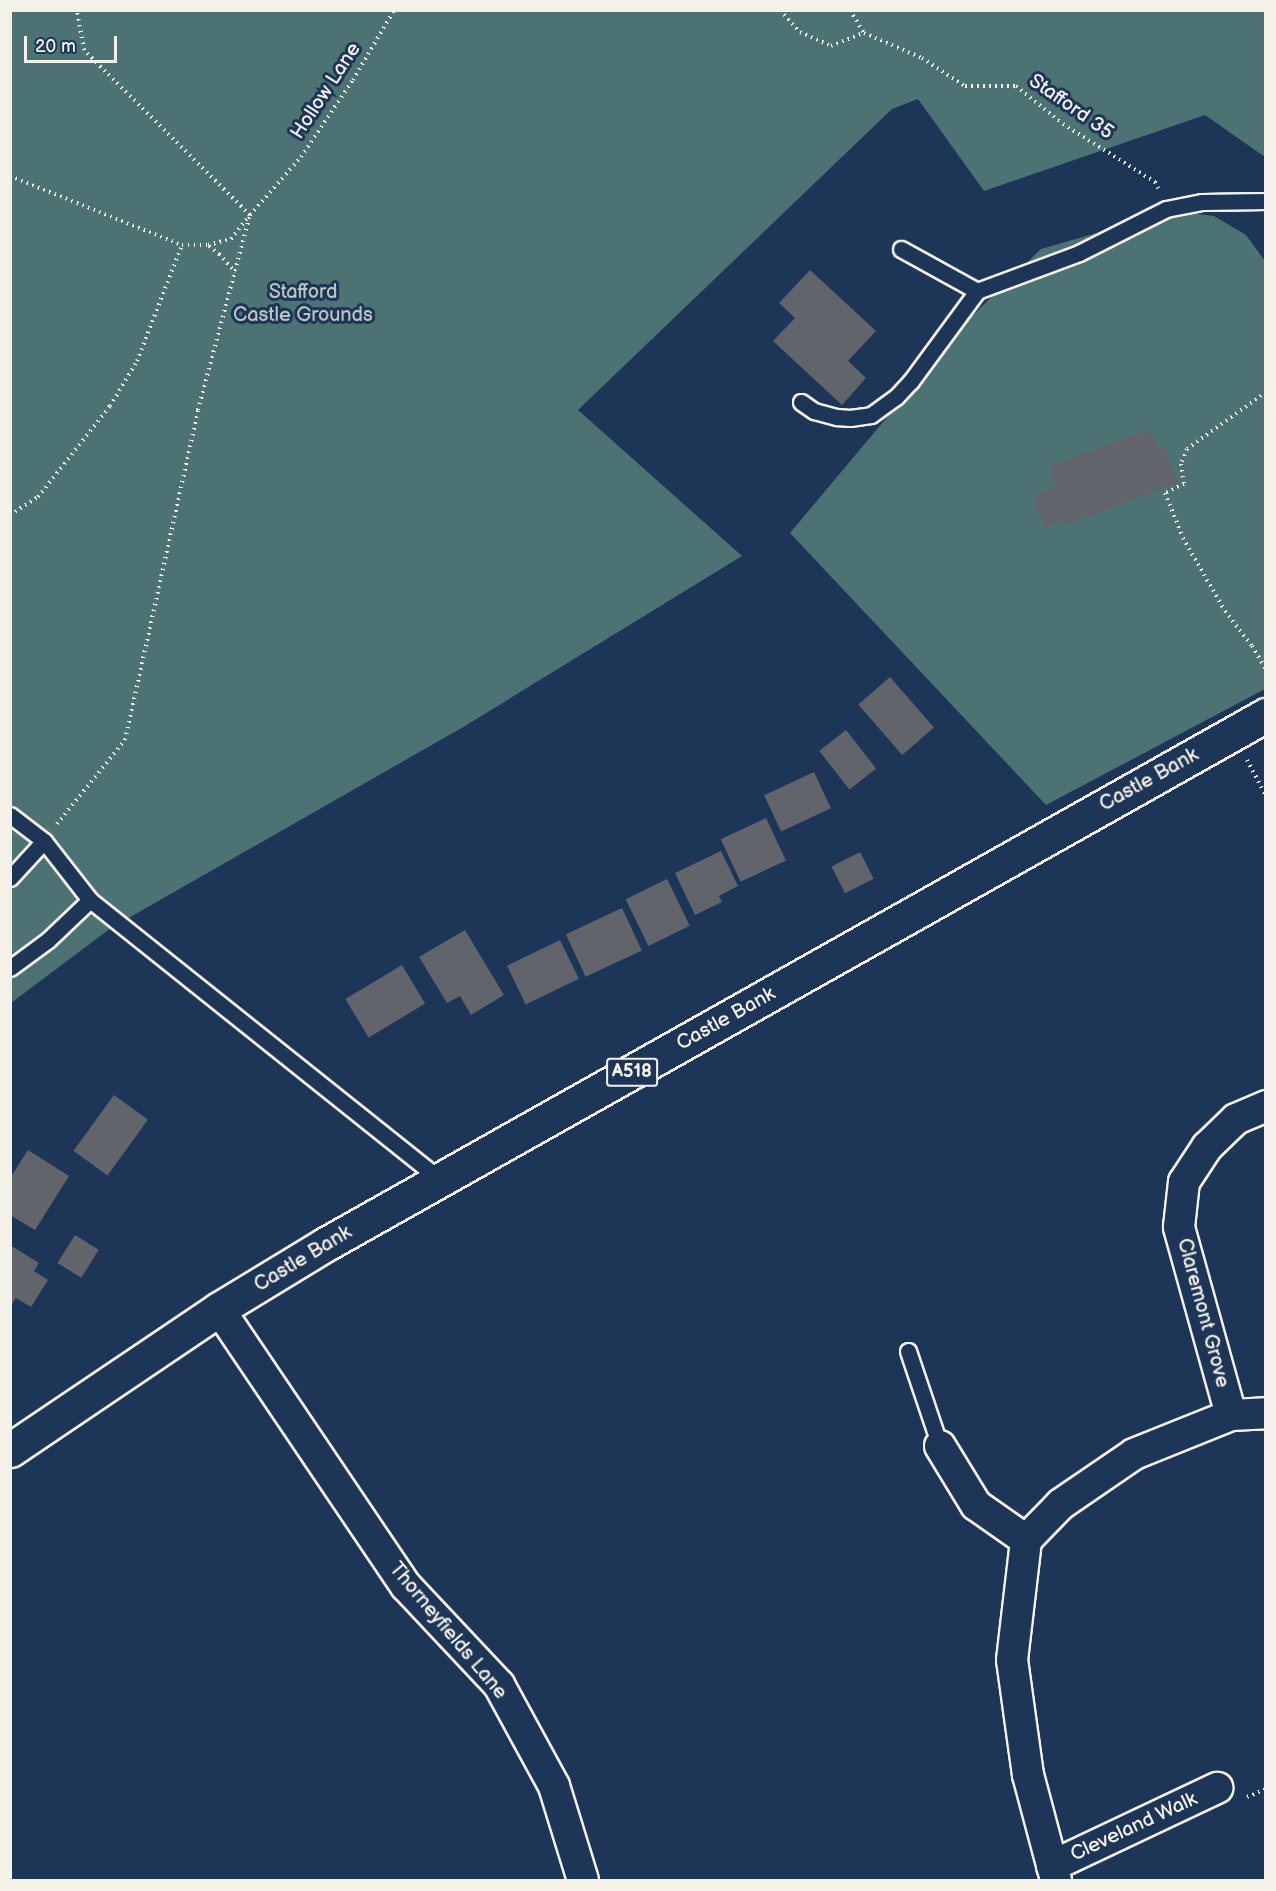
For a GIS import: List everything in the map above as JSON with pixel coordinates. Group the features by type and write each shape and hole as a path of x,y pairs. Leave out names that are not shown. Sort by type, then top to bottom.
{"highway":[{"name":"Castle Bank","path":"10,1450 219,1309 440,1179 1266,715"}],"street":[{"name":"Claremont Grove","path":"1231,1415 1179,1227 1180,1215 1184,1182 1207,1147 1236,1119 1266,1106"},
{"name":"Thorneyfields Lane","path":"219,1309 406,1586 499,1684 554,1786 583,1881"},
{"path":"1054,1873 1028,1775 1012,1660 1026,1540 1061,1504 1134,1454 1231,1415 1266,1413"},
{"path":"940,1446 976,1505 1026,1540"},
{"name":"Cleveland Walk","path":"1054,1873 1217,1788"}],"lane":[{"path":"801,402 814,411 850,418 862,417 879,410 911,381 977,291 1079,253 1166,208 1202,202 1266,201"},
{"path":"901,249 977,291"},
{"path":"10,815 44,841 90,900 440,1179"},
{"path":"10,878 44,841"},
{"path":"10,968 48,940 90,900"},
{"path":"908,1352 940,1446"}],"path":[{"path":"44,841 125,740 198,410 250,215 84,50 77,10"},
{"name":"Hollow Lane","path":"208,245 231,239 301,157 353,80 394,10"},
{"path":"780,10 800,32 831,46 864,33 850,10"},
{"name":"Stafford 35","path":"864,33 922,58 965,86 1016,86 1063,124 1155,182 1166,208"},
{"path":"10,176 182,245 208,245 235,272"},
{"path":"10,515 38,497 110,406 137,361 182,245"},
{"path":"1266,392 1187,449 1181,464 1184,484 1165,493 1183,537 1225,610 1266,669"}],"green space":[{"name":"Stafford Castle Grounds","path":"10,11 1265,11 1265,157 1205,115 984,191 918,99 892,109 578,410 742,556 465,726 111,928 11,1003"},
{"path":"1173,211 1214,216 1246,235 1265,261 1265,689 1046,805 790,533 971,317 1041,249"}],"building":[{"path":"810,270 876,331 848,361 866,378 842,405 773,341 795,318 779,303"},
{"path":"1151,429 1158,449 1165,447 1178,482 1067,525 1065,520 1044,528 1033,495 1056,487 1049,466"},
{"path":"890,677 934,728 902,755 858,705"},
{"path":"846,730 876,769 849,790 819,751"},
{"path":"814,772 831,808 781,831 764,795"},
{"path":"766,818 786,861 741,882 721,839"},
{"path":"721,851 738,886 719,896 722,902 695,915 675,873"},
{"path":"860,852 874,879 845,893 831,867"},
{"path":"667,879 690,926 648,946 626,899"},
{"path":"622,908 642,951 586,977 566,934"},
{"path":"465,930 504,995 471,1015 460,996 447,1003 419,957"},
{"path":"560,940 579,979 526,1005 507,966"},
{"path":"402,965 425,1004 369,1038 345,999"},
{"path":"114,1095 148,1120 107,1176 73,1151"},
{"path":"28,1150 69,1176 35,1230 10,1215 10,1178"},
{"path":"75,1235 99,1250 81,1278 58,1263"},
{"path":"10,1245 39,1263 34,1271 48,1280 31,1307 16,1298 10,1307"}]}
